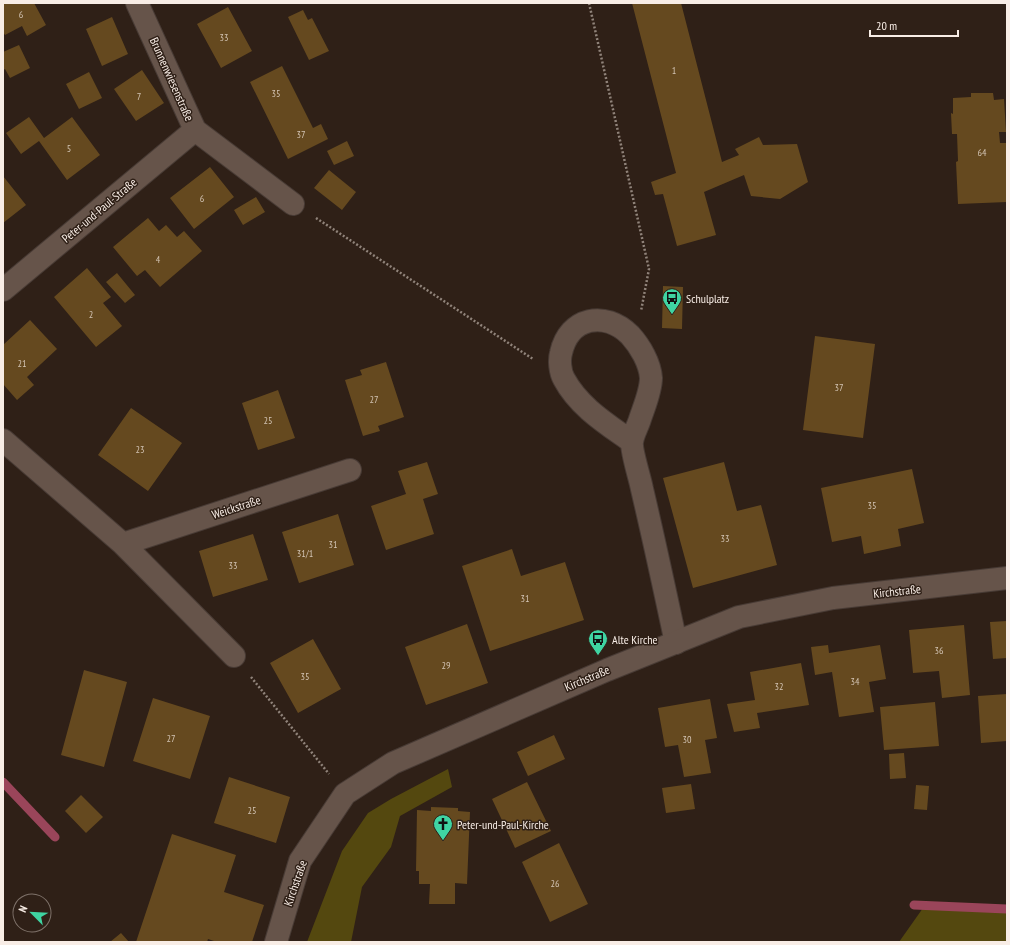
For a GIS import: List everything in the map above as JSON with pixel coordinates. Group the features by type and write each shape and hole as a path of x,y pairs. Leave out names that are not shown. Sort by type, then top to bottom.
{"street":[{"name":"Brunnenwiesenstraße","path":"137,3 195,130 293,204"},
{"name":"Peter-und-Paul-Straße","path":"3,290 195,130"},
{"path":"632,442 592,414 576,397 563,378 560,360 563,344 570,332 582,323 597,319 624,329 635,341 644,356 651,378 646,401 632,442 676,643"},
{"path":"3,440 123,544 234,656"},
{"name":"Weickstraße","path":"123,544 350,470"},
{"name":"Kirchstraße","path":"276,942 300,861 345,794 393,763 607,670 739,617 833,598 1007,578"}],"path":[{"path":"588,3 649,269 635,341"},
{"path":"293,204 563,378"},
{"path":"234,656 345,794"}],"shaded area":[{"path":"448,769 452,787 400,816 391,847 362,887 351,942 307,942 342,851 368,813"},
{"path":"923,908 1007,910 1007,942 899,942"}],"building":[{"path":"3,3 34,3 46,25 27,36 22,26 5,35 3,32"},
{"path":"632,3 681,3 722,162 739,155 735,149 759,137 763,145 797,144 808,182 780,199 751,196 744,175 704,192 716,235 677,246 663,194 655,195 651,182 676,173"},
{"path":"228,7 252,51 221,68 197,24"},
{"path":"303,10 308,20 312,18 329,51 309,60 288,17"},
{"path":"112,17 128,54 102,66 86,29"},
{"path":"19,45 30,68 10,78 5,69 3,70 3,52"},
{"path":"282,66 313,128 321,124 328,139 288,159 250,82"},
{"path":"142,70 164,103 136,121 114,89"},
{"path":"89,72 102,98 79,109 66,84"},
{"path":"971,93 993,93 994,100 1004,99 1006,132 999,132 1000,143 1006,143 1007,202 958,204 956,162 958,161 957,134 952,134 951,113 953,114 953,98 971,97"},
{"path":"29,117 44,138 72,117 100,155 67,180 39,141 21,154 6,133"},
{"path":"347,141 354,156 334,165 327,151"},
{"path":"210,167 234,197 194,229 170,198"},
{"path":"329,170 356,192 342,210 314,188"},
{"path":"3,176 26,205 3,223"},
{"path":"256,197 265,212 243,225 234,210"},
{"path":"148,218 159,231 166,225 177,237 184,231 202,251 160,287 145,270 137,276 113,247"},
{"path":"87,268 111,297 103,303 122,326 96,347 54,297"},
{"path":"117,273 135,295 125,303 106,282"},
{"path":"663,286 683,287 682,329 662,328"},
{"path":"30,320 57,349 27,377 34,385 17,400 3,384 3,345"},
{"path":"815,336 875,344 863,438 803,430"},
{"path":"386,362 404,417 378,426 380,431 363,436 345,380 362,375 360,370"},
{"path":"278,390 295,438 258,450 242,403"},
{"path":"131,408 182,443 148,491 98,455"},
{"path":"427,462 438,494 423,499 434,534 386,550 371,506 406,494 398,471"},
{"path":"724,462 737,511 761,505 777,565 693,588 663,478"},
{"path":"912,469 924,523 898,529 901,546 864,554 861,536 832,542 821,488"},
{"path":"338,514 354,565 299,583 282,532"},
{"path":"253,534 268,580 213,597 199,551"},
{"path":"512,549 521,576 565,562 584,620 490,651 462,566"},
{"path":"1007,621 1007,658 993,659 990,622"},
{"path":"467,624 488,683 426,705 405,647"},
{"path":"964,625 970,695 942,698 939,671 913,673 909,630"},
{"path":"313,639 341,689 298,713 270,663"},
{"path":"828,645 829,653 880,645 886,679 869,682 874,712 839,717 832,672 815,675 811,647"},
{"path":"801,663 809,705 757,713 760,728 734,732 727,704 755,700 750,672"},
{"path":"84,670 127,682 104,767 61,755"},
{"path":"1007,694 1007,741 981,743 978,696"},
{"path":"153,698 210,716 190,779 133,761"},
{"path":"710,699 717,738 705,740 711,773 684,777 678,745 665,747 658,708"},
{"path":"935,702 939,746 884,750 880,707"},
{"path":"554,735 565,759 528,776 517,752"},
{"path":"904,753 906,778 890,779 889,754"},
{"path":"229,777 290,797 276,843 214,823"},
{"path":"527,782 551,831 515,848 492,799"},
{"path":"691,784 695,809 666,813 662,788"},
{"path":"916,785 929,786 927,810 914,809"},
{"path":"81,795 103,817 86,833 65,811"},
{"name":"Peter-und-Paul-Kirche","path":"431,807 458,808 458,811 470,812 467,884 455,883 455,904 429,904 430,884 419,884 419,871 416,871 417,810 431,811"},
{"path":"172,834 236,855 224,892 264,905 252,942 217,942 208,939 207,942 136,942"},
{"path":"559,843 588,904 550,922 522,862"},
{"path":"121,933 129,942 110,942"}],"waterway":[{"path":"3,782 55,837"},
{"path":"914,905 1007,909"}],"place":[{"name":"Schulplatz","path":"672,315"},
{"name":"Alte Kirche","path":"598,656"},
{"name":"Peter-und-Paul-Kirche","path":"443,841"}]}
